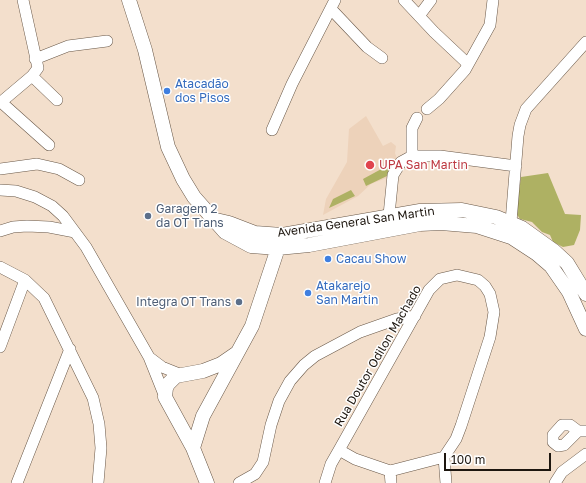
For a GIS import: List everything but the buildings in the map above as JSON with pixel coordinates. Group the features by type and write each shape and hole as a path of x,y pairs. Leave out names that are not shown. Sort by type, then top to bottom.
{"main road":[{"name":"Avenida General San Martin","path":"129,0 145,50 168,146 183,179 194,197 216,220 225,232 251,246 278,248 389,215 441,210 462,210 496,217 511,222 539,239 558,255 577,277 586,294"},
{"name":"Avenida General San Martin","path":"216,220 229,223 255,233 306,239 420,224 441,223 477,226 511,237 537,254 551,266 570,292 586,329"},
{"path":"267,280 282,262 306,239"},
{"path":"251,246 264,260 267,267 267,280"},
{"path":"193,448 203,416 252,326 278,248"},
{"path":"207,483 193,448 177,421 166,397 168,384 172,379 182,375 197,373 212,368 232,358 240,350"},
{"path":"177,421 194,420 203,416"}],"street":[{"path":"23,0 35,69 57,100"},
{"path":"404,0 434,32 468,64"},
{"path":"419,16 431,0"},
{"path":"427,109 439,99 468,64 490,25 493,0"},
{"path":"272,130 292,84 333,4 363,44 382,58"},
{"path":"49,146 1,102 35,69 68,46 107,41"},
{"path":"511,222 520,124 526,109 586,42"},
{"path":"412,156 412,128 417,118"},
{"path":"389,215 393,175 401,162 412,156 440,156 516,166"},
{"path":"0,169 11,166 37,164 58,169 79,180"},
{"path":"0,190 16,191 35,197 52,206 75,232 86,247 149,357 166,397"},
{"path":"0,231 12,227 26,226 49,227 75,232"},
{"path":"0,267 25,280 44,298 93,398 101,448 98,483"},
{"name":"Rua Doutor Odilon Machado","path":"325,483 339,450 429,290 440,278 457,275 478,280 485,286 490,294 494,312 493,324 461,426 456,439 444,456"},
{"path":"0,347 25,280"},
{"path":"239,483 255,474 263,462 271,425 279,401 290,381 304,365 315,356 360,332 397,319 415,316"},
{"path":"17,483 70,349"},
{"path":"149,357 162,367 182,375"},
{"path":"339,450 355,460 390,471 444,456 446,483"},
{"path":"555,483 562,472 586,454"},
{"path":"390,471 391,483"}],"shaded area":[{"name":"UPA San Martin","path":"366,116 383,146 391,142 396,146 395,153 398,162 389,177 371,184 358,196 323,215 326,199 347,162 349,129"}],"green space":[{"path":"396,161 387,176 366,186 363,179"},
{"path":"548,173 565,214 581,215 580,230 574,245 563,247 553,242 550,235 542,232 532,222 520,219 516,213 521,177"},
{"path":"351,190 355,196 329,208 333,199"}],"place":[{"name":"Atacadão dos Pisos","path":"167,91"},
{"name":"UPA San Martin","path":"370,165"},
{"name":"Garagem 2 da OT Trans","path":"148,216"},
{"name":"Cacau Show","path":"328,259"},
{"name":"Atakarejo San Martin","path":"308,293"},
{"name":"Integra OT Trans","path":"239,302"}]}
